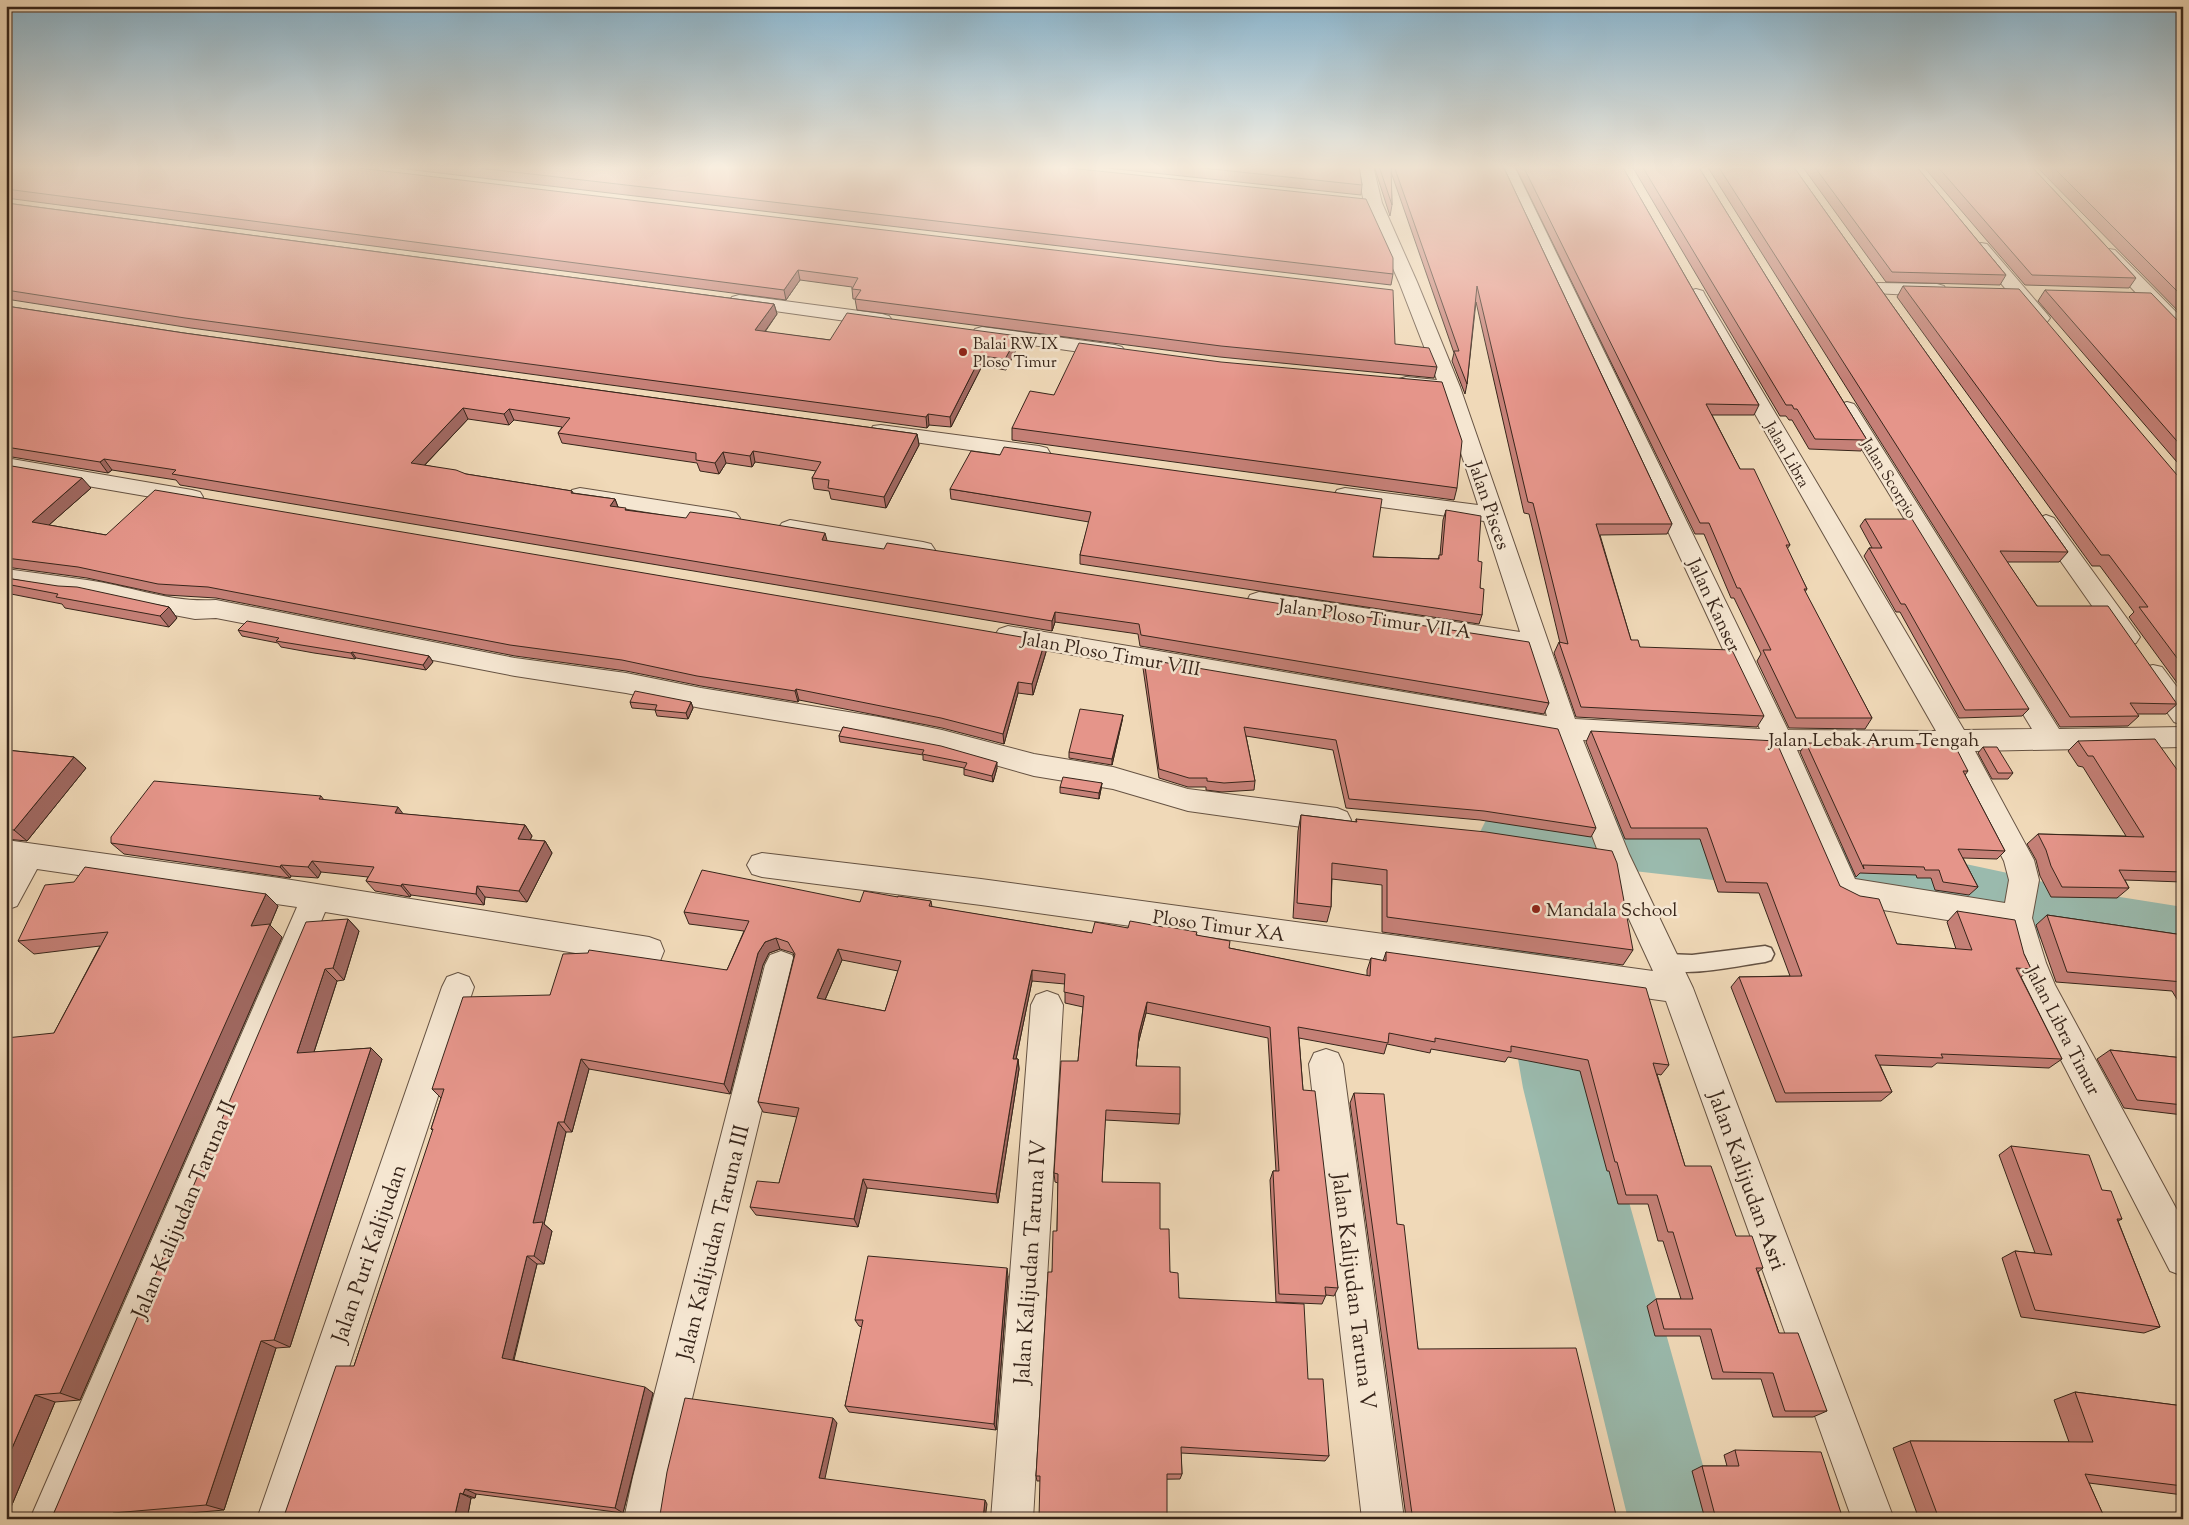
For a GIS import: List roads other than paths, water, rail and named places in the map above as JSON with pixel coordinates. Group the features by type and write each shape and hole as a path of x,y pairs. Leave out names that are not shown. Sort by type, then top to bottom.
{"street":[{"name":"Jalan Pisces","path":"1379,237 1402,294 1450,388 1604,845"},
{"name":"Jalan Kanser","path":"1540,237 1779,740 1844,887 1850,892 2019,906"},
{"path":"1972,237 2050,330"},
{"path":"2094,238 2183,331"},
{"name":"Jalan Libra","path":"1685,276 1956,740"},
{"path":"1896,313 1873,281 1953,291"},
{"path":"1990,292 2046,293"},
{"path":"2121,295 2149,296"},
{"path":"722,299 897,322"},
{"path":"964,331 1136,354"},
{"path":"1392,382 1450,388"},
{"name":"Jalan Scorpio","path":"1838,393 2051,738"},
{"path":"866,429 1062,456"},
{"path":"6,465 214,500"},
{"path":"558,492 949,554"},
{"path":"1327,492 1494,515"},
{"path":"2033,506 2183,715"},
{"path":"6,577 68,587 87,588 137,600 195,610 216,609 515,667 626,683 701,698 880,726 942,740 1034,765 1113,778 1188,800 1364,823"},
{"name":"Jalan Ploso Timur VII A","path":"1241,598 1537,644"},
{"name":"Jalan Ploso Timur VIII","path":"988,632 1565,729"},
{"name":"Jalan Lebak Arum Tengah","path":"1565,729 1779,740 2183,737"},
{"name":"Jalan Libra Timur","path":"1956,740 2019,860 2024,880 2019,906 2030,963 2042,992 2183,1258"},
{"name":"Jalan Kalijudan Asri","path":"1604,845 1671,975 1873,1519"},
{"path":"6,896 18,854 279,890 316,898 650,951"},
{"name":"Ploso Timur XA","path":"762,865 1671,975"},
{"name":"Jalan Kalijudan Taruna II","path":"51,1519 316,898"},
{"name":"Jalan Kalijudan Taruna III","path":"645,1519 655,1467 781,965"},
{"name":"Jalan Puri Kalijudan","path":"278,1519 458,988"},
{"name":"Jalan Kalijudan Taruna IV","path":"1012,1519 1047,1005"},
{"name":"Jalan Kalijudan Taruna V","path":"1326,1064 1383,1519"}],"lane":[{"path":"1671,975 1692,963 1765,954"}],"waterway":[{"path":"1511,832 1811,864 1869,883 1961,890 2031,906 2053,915 2183,936"},
{"path":"1518,871 1560,1088 1673,1519"}],"place":[{"name":"Balai RW IX Ploso Timur","path":"963,352"},
{"name":"Mandala School","path":"1536,909"}]}
